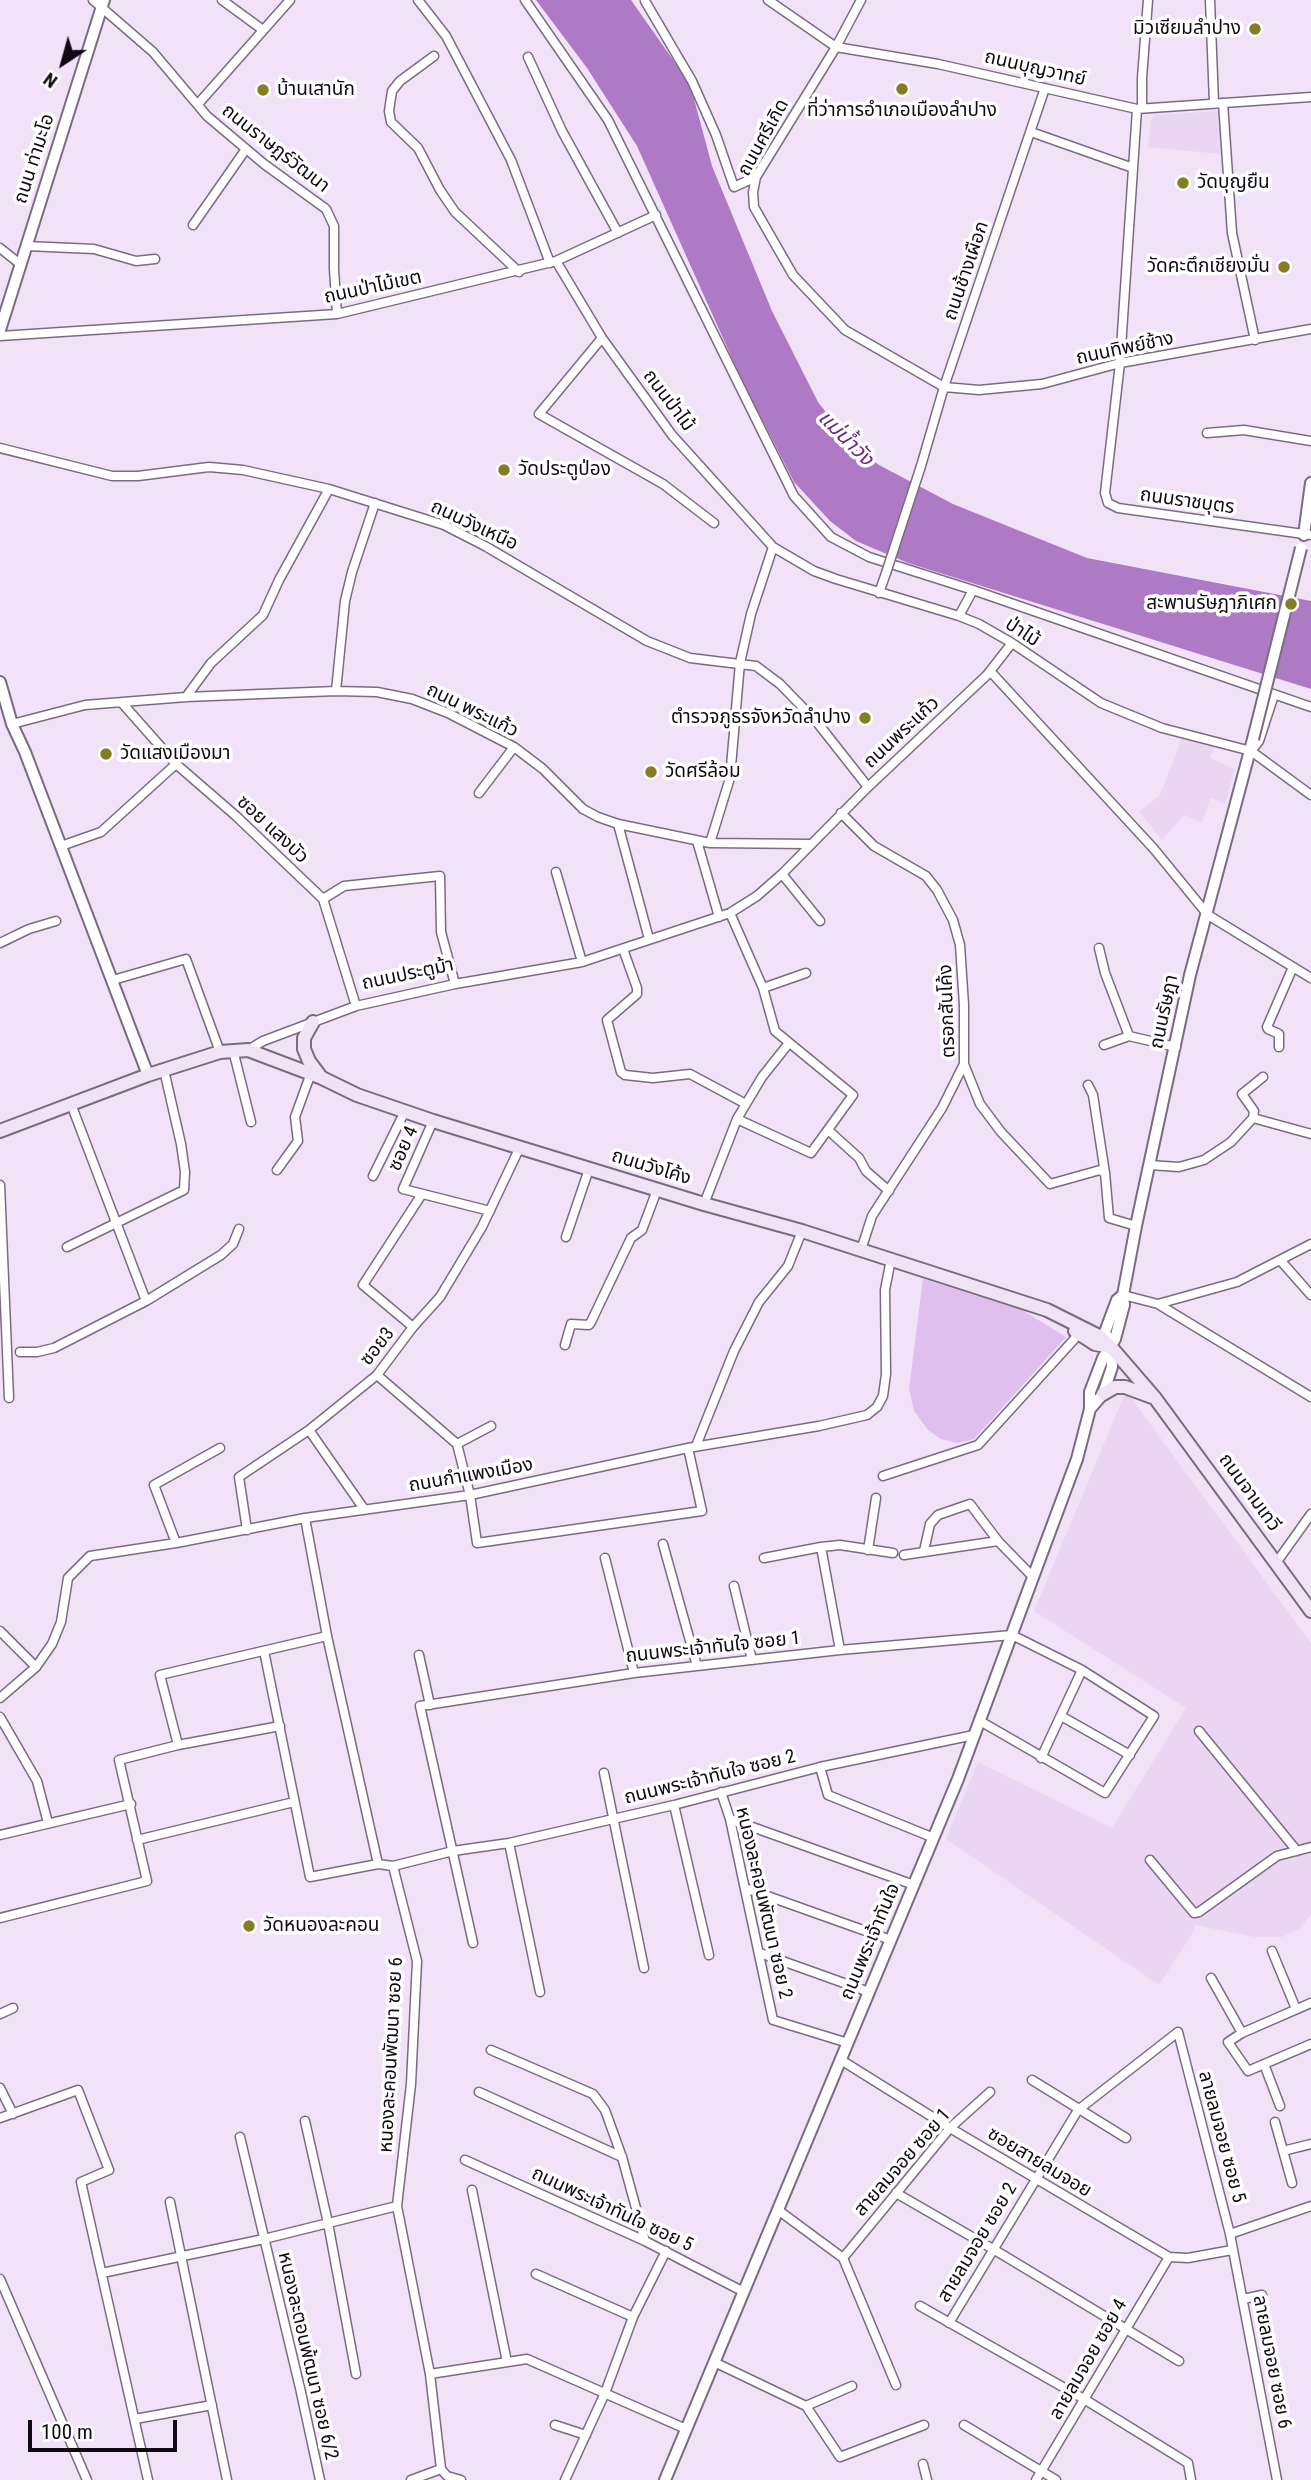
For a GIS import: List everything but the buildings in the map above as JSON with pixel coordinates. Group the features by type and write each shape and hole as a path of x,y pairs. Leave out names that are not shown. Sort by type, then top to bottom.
{"main road":[{"path":"313,1021 304,1038 304,1049 316,1076"},
{"name":"ถนนประตูม้า","path":"0,1131 148,1075 226,1051 248,1050"},
{"name":"ถนนวังโค้ง","path":"248,1050 357,1095 433,1121 657,1190 802,1231 1047,1310 1099,1336 1111,1347"},
{"name":"ถนนวังโค้ง","path":"1047,1310 1058,1321 1094,1344 1111,1347"},
{"name":"ถนนจามเทวี","path":"1111,1347 1155,1398 1311,1611"},
{"path":"1103,1394 1115,1387 1125,1387 1155,1398"}],"street":[{"path":"222,0 263,30"},
{"path":"198,104 290,0"},
{"name":"ถนนป่าไม้","path":"418,0 446,36 511,160 553,262 602,338 672,435 773,547"},
{"path":"526,0 608,120 793,496 831,537 869,557 973,590 1311,707"},
{"name":"ถนนบุญวาทย์","path":"768,0 836,47 938,64 1140,108 1311,97"},
{"name":"ถนนศรีเกิด","path":"861,0 836,47 757,177 753,192 754,207 793,275 845,330 944,387"},
{"path":"1120,363 1148,0"},
{"path":"1210,0 1232,233 1255,340"},
{"path":"645,1 692,81 716,135 734,187 757,177"},
{"name":"ถนนราษฎร์วัฒนา","path":"100,2 153,52 207,116 326,209 334,226 337,314"},
{"name":"ถนน ท่ามะโอ","path":"0,330 100,2"},
{"path":"434,56 391,91 388,111 391,122 418,148 455,212 519,272"},
{"path":"528,57 562,131 618,233"},
{"name":"ถนนช้างเผือก","path":"880,593 944,387 1045,88"},
{"path":"1031,132 1133,168"},
{"path":"193,225 246,149"},
{"name":"ถนนป่าไม้เขต","path":"0,336 337,314 553,262 656,215"},
{"path":"26,246 94,249 136,261 155,259"},
{"path":"0,248 20,264"},
{"name":"ถนนทิพย์ช้าง","path":"944,387 979,390 1042,384 1120,363 1311,329"},
{"path":"602,338 539,414 663,484 714,523"},
{"name":"ถนนราชบุตร","path":"1120,363 1105,493 1108,503 1118,508 1308,535"},
{"path":"1207,433 1244,430 1311,441"},
{"name":"ถนนวังเหนือ","path":"0,448 112,476 138,476 209,467 243,470 329,489 444,526 485,546 648,641 690,658 757,666 780,684 816,721 868,787"},
{"path":"1301,548 1308,535 1311,483"},
{"path":"186,697 211,663 263,615 329,489"},
{"path":"336,691 345,601 374,503"},
{"path":"710,843 730,778 740,663 751,614 773,547"},
{"name":"ป่าไม้","path":"773,547 814,571 979,624 1101,703 1162,728 1252,745"},
{"name":"ถนนรัษฎา","path":"1111,1347 1124,1305 1122,1296 1136,1226 1190,975 1208,915 1301,548"},
{"path":"959,616 973,590"},
{"name":"ถนนพระแก้ว","path":"810,844 990,671 1012,643"},
{"path":"990,671 1154,849 1208,915 1311,978"},
{"path":"0,682 4,715 12,724 61,846 148,1075"},
{"name":"ถนน พระแก้ว","path":"12,724 85,705 186,697 377,692 412,699 448,713 514,747 542,769 583,809 618,824 710,843 810,844"},
{"path":"1274,695 1259,741 1252,745 1311,795"},
{"name":"ซอย แสงบัว","path":"122,703 176,764 236,816 323,899 356,1006"},
{"path":"479,793 514,747"},
{"path":"61,846 101,832 176,764"},
{"name":"ตรอกสันโค้ง","path":"841,814 874,846 926,876 953,920 960,945 964,1064 980,1104 1001,1132 1050,1184 1100,1170 1105,1173"},
{"path":"618,824 649,939"},
{"path":"698,841 719,917"},
{"name":"ถนนประตูม้า","path":"248,1050 263,1041 356,1006 454,984 582,962 730,913 757,896 810,844"},
{"path":"556,872 582,962"},
{"path":"782,874 820,921"},
{"path":"323,899 344,886 440,876 441,932 454,984"},
{"path":"730,913 763,988 775,1031 853,1095 811,1153 737,1119"},
{"path":"0,943 29,929 55,921"},
{"path":"1099,948 1105,973 1129,1036"},
{"path":"622,949 637,994 607,1020 621,1072 625,1075 653,1078 690,1073 746,1104"},
{"path":"113,980 186,959 226,1051 251,1122"},
{"path":"1279,1047 1279,1034 1267,1027 1293,967"},
{"path":"763,988 806,973"},
{"path":"1104,1045 1129,1036 1176,1047"},
{"path":"704,1204 737,1119 762,1077 789,1044"},
{"path":"861,1250 872,1216 942,1108 964,1064"},
{"path":"67,1247 184,1190 185,1172 181,1144 164,1070"},
{"path":"277,1170 298,1141 295,1116 316,1076"},
{"path":"1149,1165 1179,1167 1204,1160 1231,1142 1253,1118 1254,1111 1242,1094 1263,1077"},
{"path":"1088,1086 1093,1095 1109,1218 1136,1226"},
{"path":"71,1104 146,1301"},
{"path":"373,1176 405,1111"},
{"path":"1253,1118 1311,1134"},
{"name":"ซอย 4","path":"422,1194 403,1189 433,1121"},
{"path":"828,1130 859,1158 866,1171 889,1191"},
{"name":"ซอย3","path":"247,1530 239,1477 309,1430 377,1376 413,1327 440,1297 490,1211 520,1147"},
{"path":"566,1237 589,1168"},
{"path":"0,1185 9,1398"},
{"path":"565,1345 571,1324 589,1325 591,1322 631,1238 642,1230 657,1190"},
{"path":"413,1327 363,1284 422,1194 490,1211"},
{"path":"20,1352 54,1348 146,1301 221,1255 233,1244 239,1229"},
{"path":"377,1376 457,1444 470,1495 477,1543 702,1511 692,1447 734,1351 760,1302 788,1266 802,1231"},
{"path":"1158,1304 1237,1282 1311,1244"},
{"name":"ถนนกำแพงเมือง","path":"1,1695 36,1667 52,1644 61,1622 68,1578 76,1567 90,1556 176,1543 305,1518 470,1495 692,1447 819,1426 867,1415 877,1407 883,1396 886,1374 885,1290 891,1259"},
{"path":"1281,1261 1311,1295"},
{"path":"1122,1296 1158,1304 1311,1397"},
{"path":"884,1476 978,1445 1079,1334"},
{"name":"ถนนพระเจ้าทันใจ","path":"1090,1409 1103,1394 1112,1367 1111,1347"},
{"name":"ถนนพระเจ้าทันใจ","path":"665,2480 934,1838 1077,1459 1090,1409 1090,1392 1103,1358 1111,1347"},
{"path":"457,1444 491,1426"},
{"path":"309,1430 365,1509"},
{"path":"176,1543 154,1485 220,1448"},
{"path":"868,1550 876,1499"},
{"path":"923,1551 930,1524 938,1516 970,1504 998,1541 1033,1577"},
{"path":"1276,1563 1311,1514"},
{"path":"305,1518 327,1636 378,1864"},
{"path":"904,1555 998,1541"},
{"path":"663,1544 697,1666"},
{"path":"764,1558 840,1545 893,1553"},
{"path":"821,1547 840,1650"},
{"path":"605,1558 634,1673"},
{"path":"734,1586 752,1660"},
{"path":"0,1631 36,1667"},
{"path":"980,1721 1105,1793 1154,1716 1082,1671 1012,1635"},
{"name":"ถนนพระเจ้าทันใจ ซอย 1","path":"453,1852 420,1706 634,1673 840,1650 1012,1635"},
{"path":"178,1745 159,1675 327,1636"},
{"name":"ถนนพระเจ้าทันใจ ซอย 2","path":"264,1651 310,1877 378,1864 393,1866 509,1843 674,1805 820,1767 974,1735"},
{"path":"419,1654 430,1704"},
{"path":"1041,1758 1082,1671"},
{"path":"1061,1716 1130,1755"},
{"path":"0,1717 37,1781 48,1823"},
{"path":"0,1918 147,1881 119,1760 178,1745 280,1726"},
{"path":"1199,1731 1297,1851"},
{"path":"820,1767 828,1795 934,1838"},
{"path":"604,1773 644,1968"},
{"name":"หนองละคอนพัฒนา ซอย 2","path":"721,1792 730,1819 773,2020 848,2043"},
{"path":"137,1840 294,1802"},
{"path":"0,1835 131,1804"},
{"path":"674,1805 709,1955"},
{"path":"730,1819 914,1885"},
{"path":"509,1843 540,1992"},
{"path":"1150,1860 1194,1913 1277,1856 1311,1847"},
{"path":"453,1852 473,1942"},
{"name":"หนองละคอนพัฒนา ซอย 6","path":"393,1866 417,1961 411,2084 397,2206 430,2374 441,2469"},
{"path":"745,1888 891,1940"},
{"path":"1272,1951 1296,2009"},
{"path":"760,1953 869,1992"},
{"path":"1211,1978 1242,2033"},
{"path":"1311,2003 1242,2033 1228,2042 1248,2071 1311,2044"},
{"path":"0,2014 13,2008"},
{"name":"สายลมจอย ซอย 2","path":"949,2323 1078,2110 1178,2032"},
{"name":"ลายลมจอย ซอย 5","path":"1178,2032 1232,2250"},
{"path":"491,2050 593,2094 605,2110 622,2157 645,2241"},
{"name":"ซอยสายลมจอย","path":"841,2060 950,2129 1169,2257"},
{"path":"1264,2064 1280,2106"},
{"path":"1032,2080 1126,2138"},
{"path":"0,2088 13,2114"},
{"path":"0,2118 78,2090 109,2170 82,2182 148,2480"},
{"path":"479,2092 622,2157"},
{"name":"สายลมจอย ซอย 1","path":"843,2258 950,2129 990,2092"},
{"path":"305,2121 328,2222 356,2374"},
{"path":"1275,2122 1292,2183"},
{"name":"หนองละตอนพ้ฒนา ซอย 6/2","path":"240,2137 320,2480"},
{"path":"1283,2151 1311,2144"},
{"name":"ถนนพระเจ้าทันใจ ซอย 5","path":"466,2160 645,2241 744,2292"},
{"path":"472,2190 507,2362"},
{"path":"896,2193 1179,2361"},
{"path":"170,2202 227,2480"},
{"path":"102,2273 264,2239 397,2206"},
{"path":"1230,2234 1311,2206"},
{"path":"778,2210 843,2258 896,2385"},
{"path":"1169,2257 1188,2258 1232,2250"},
{"name":"ลายลมจอย ซอย 6","path":"1232,2250 1277,2480"},
{"path":"565,2480 605,2393 633,2317 666,2251"},
{"name":"ลายลมจอย ซอย 4","path":"1037,2480 1169,2257"},
{"path":"536,2274 633,2317"},
{"path":"0,2279 87,2480"},
{"path":"1242,2299 1262,2295"},
{"path":"920,2306 1084,2399 1188,2463 1191,2480"},
{"path":"430,2374 527,2359 686,2429"},
{"path":"714,2362 806,2406 840,2457 924,2425"},
{"path":"806,2406 852,2386"},
{"path":"135,2419 212,2405"},
{"path":"555,2425 586,2435"},
{"path":"964,2425 1056,2480"},
{"path":"923,2464 927,2480"},
{"path":"411,2480 441,2469 447,2476 461,2480"}],"shaded area":[{"path":"1218,111 1221,154 1148,147 1151,121 1155,115"},
{"path":"1182,738 1216,745 1210,758 1235,769 1225,804 1210,798 1202,823 1184,815 1162,840 1139,812 1160,795"},
{"path":"923,1279 1022,1310 1066,1337 974,1439 957,1443 941,1439 928,1430 914,1411 909,1389"},
{"path":"1126,1391 1311,1643 1311,1915 1299,1929 1282,1937 1255,1937 1195,1925 1159,1985 946,1839 978,1762 1112,1828 1186,1708 1034,1611"}],"water":[{"name":"แม่น้ำวัง","path":"536,0 631,0 690,84 712,166 772,311 818,402 850,444 879,465 953,504 1087,558 1311,601 1311,689 908,563 856,541 830,521 794,482 739,374 637,146 587,68"}],"place":[{"name":"มิวเซียมลำปาง","path":"1255,29"},
{"name":"ที่ว่าการอำเภอเมืองลำปาง","path":"902,89"},
{"name":"บ้านเสานัก","path":"263,90"},
{"name":"วัดบุญยืน","path":"1183,183"},
{"name":"วัดคะตึกเชียงมั่น","path":"1284,267"},
{"name":"วัดประตูป่อง","path":"504,470"},
{"name":"สะพานรัษฎาภิเศก","path":"1291,604"},
{"name":"ตำรวจภูธรจังหวัดลำปาง","path":"865,718"},
{"name":"วัดแสงเมืองมา","path":"106,754"},
{"name":"วัดศรีล้อม","path":"651,772"},
{"name":"วัดหนองละคอน","path":"249,1926"}]}
